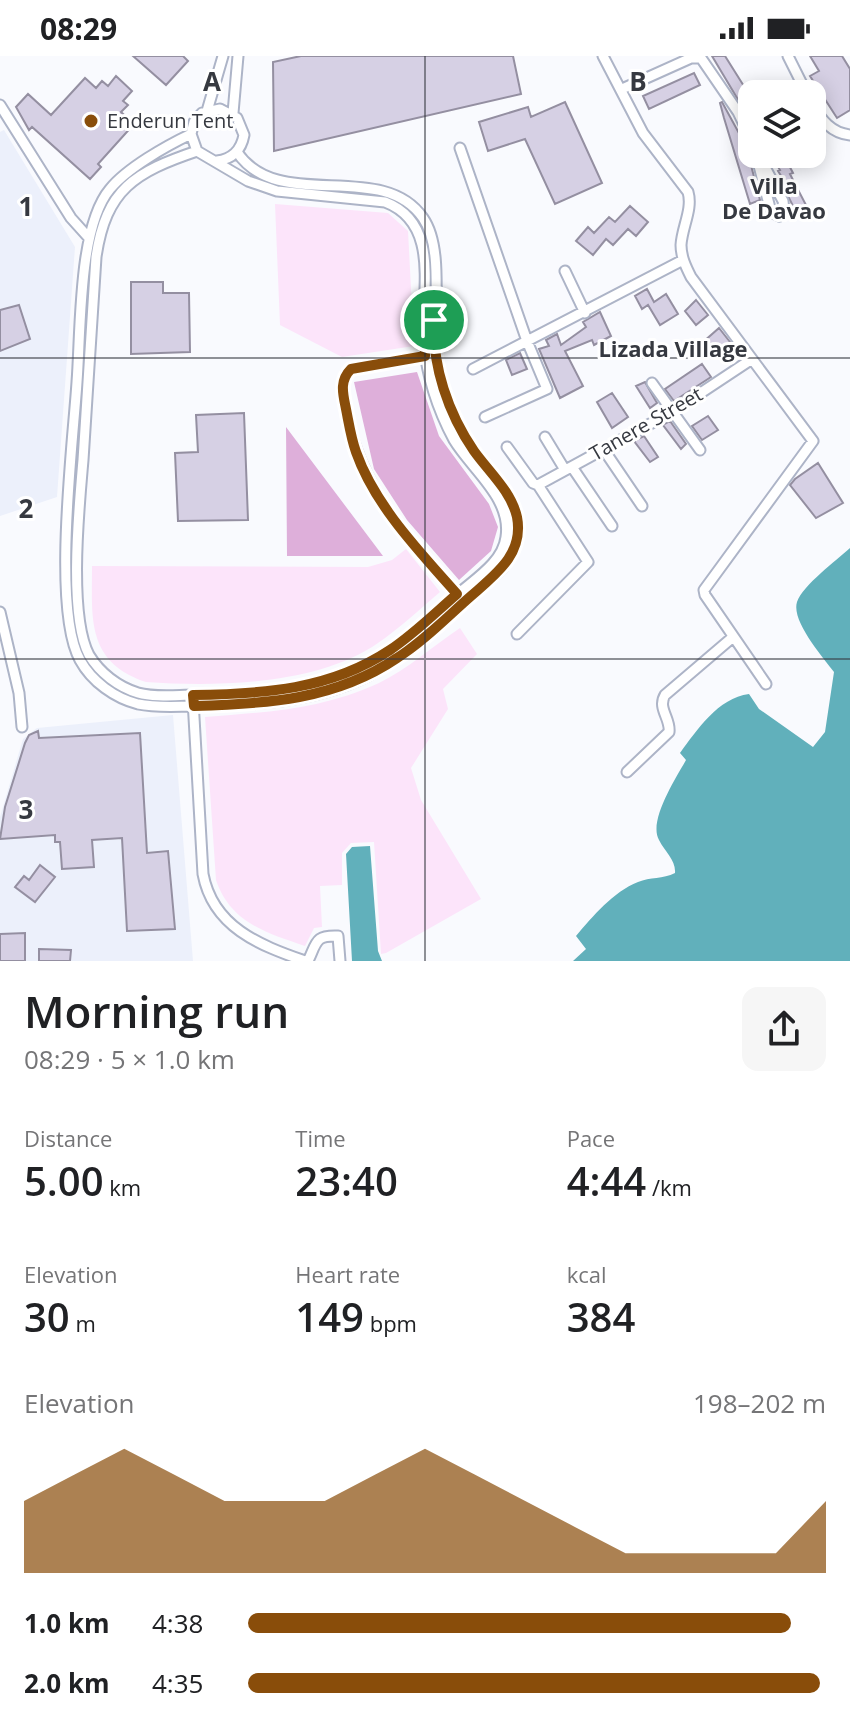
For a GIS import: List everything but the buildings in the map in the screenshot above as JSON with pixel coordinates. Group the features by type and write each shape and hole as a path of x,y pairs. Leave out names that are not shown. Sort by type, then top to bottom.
{"street":[{"path":"207,111 223,56"},
{"path":"233,113 238,56"},
{"path":"603,56 643,133 688,192 691,201 681,245 683,260 691,277 813,441 704,587 705,595 766,684"},
{"path":"622,89 697,56 719,82 738,116"},
{"path":"788,56 800,80"},
{"path":"0,105 71,218 94,238"},
{"path":"191,134 133,169 111,187 94,214 69,505 69,628 80,660 97,682 108,690 144,705 294,689 349,672 391,650 460,598 505,546 507,525 503,507 460,448 442,415 432,387 423,244 415,225 401,210 374,200 262,187 206,158 197,151 191,134 194,122 207,111 220,109 233,113 241,123 244,135 237,152 228,159 217,161"},
{"path":"826,125 837,133 850,135"},
{"path":"460,148 527,341 547,389 485,417"},
{"path":"94,238 107,212 128,185 152,170 197,151"},
{"path":"237,152 247,166 266,177 388,192 407,202 424,219 433,242 429,320"},
{"path":"757,154 783,201 784,210 779,216 771,212 757,154"},
{"path":"473,369 683,260"},
{"path":"565,271 585,313"},
{"path":"431,355 351,369 345,376 343,390 352,439 366,476 395,521 460,598"},
{"name":"Tanere Street","path":"538,485 672,412 752,359"},
{"path":"652,383 700,450"},
{"path":"545,437 612,526"},
{"path":"507,447 533,483 538,485 588,562 517,634"},
{"path":"604,450 642,506"},
{"path":"0,612 19,693 22,727"},
{"path":"627,772 669,732 670,725 662,705 665,695 733,637"},
{"path":"193,700 203,874 211,900 218,911 245,936 306,961 318,940 326,935 338,936 340,961"}],"shaded area":[{"path":"4,130 75,247 57,497 0,516 0,132"},
{"path":"275,204 388,213 408,231 414,346 342,357 280,325"},
{"path":"417,372 439,436 489,504 498,527 491,551 459,580 407,520 374,469 354,382"},
{"path":"286,427 383,556 287,556"},
{"path":"406,549 440,592 378,643 326,668 235,683 146,682 112,663 96,636 92,566 368,567 392,560"},
{"path":"460,628 477,654 443,689 448,709 411,768 421,800 481,899 381,954 374,842 351,843 342,853 342,885 320,886 322,927 314,928 305,946 263,930 240,916 222,894 216,880 205,717 293,708 357,692 400,671"},
{"path":"173,715 193,961 0,961 0,817 23,739 37,728"}],"water":[{"path":"850,548 850,961 573,961 586,949 576,936 612,898 638,882 675,873 672,860 659,840 657,822 686,760 680,753 718,708 749,694 759,709 813,747 825,732 834,672 803,629 796,610 797,602 813,581"},
{"path":"370,846 378,951 382,961 352,961 346,854 352,847"}],"place":[{"name":"Enderun Tent","path":"91,121"}],"district":[{"name":"Villa De Davao","path":"774,198"},
{"name":"Lizada Village","path":"673,349"}],"route":[{"path":"424,319 434,320 434,340 442,384 463,434 512,502 518,525 515,550 503,568 411,648 362,678 296,699 244,705 194,706 193,695 294,689 358,669 405,640 457,594 395,521 366,476 352,439 343,390 345,376 351,369 425,356 424,319"}]}
